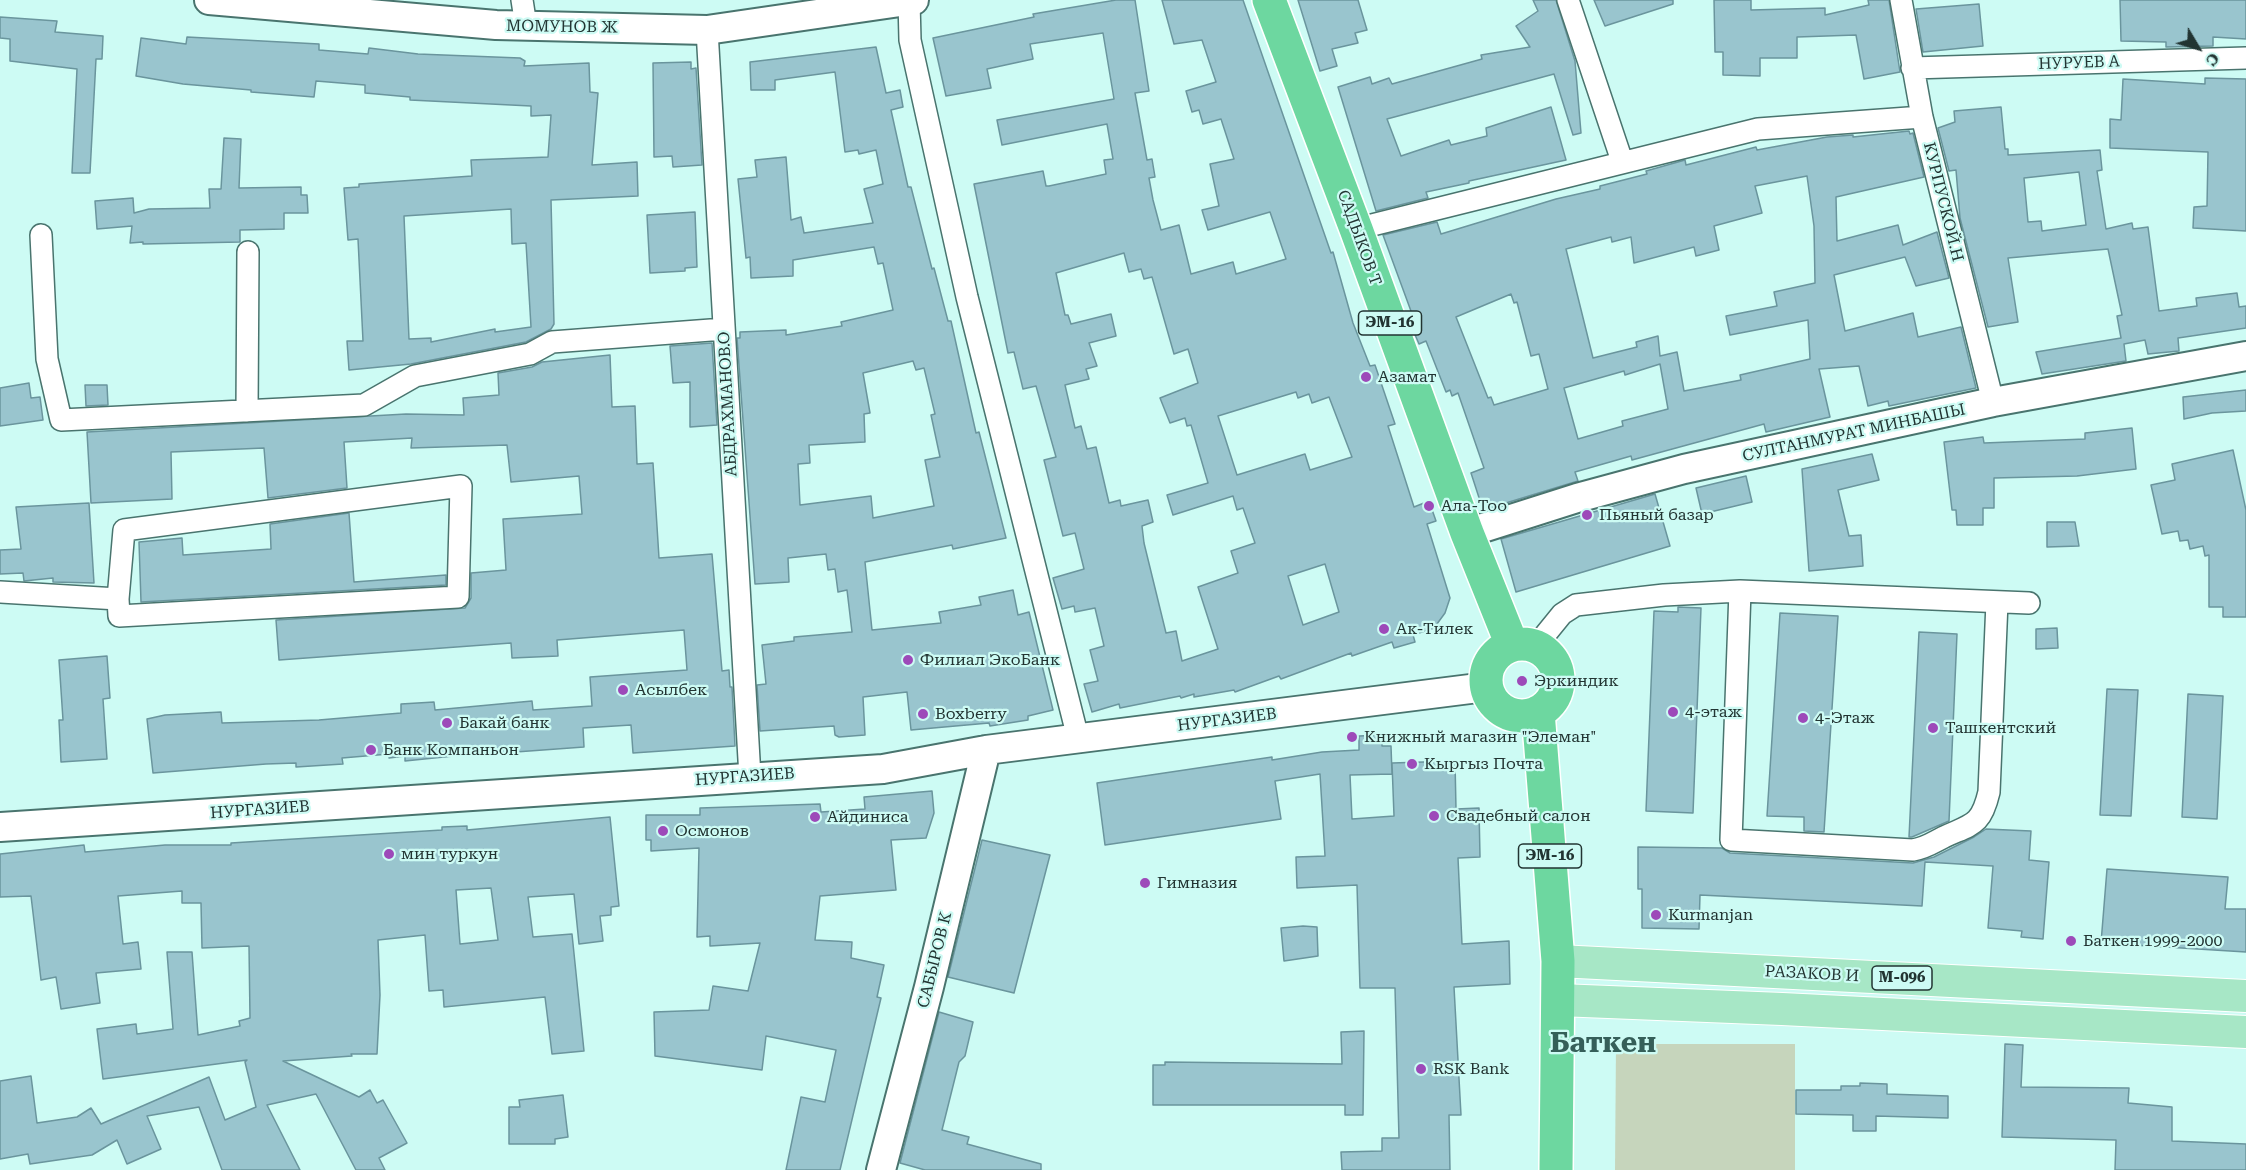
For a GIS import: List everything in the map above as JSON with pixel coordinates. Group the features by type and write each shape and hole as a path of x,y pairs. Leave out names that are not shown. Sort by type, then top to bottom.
{"highway":[{"name":"САДЫКОВ Т","path":"1269,0 1356,229 1467,533 1524,645"},
{"path":"1524,645 1503,649 1490,664 1486,687 1496,704 1505,711 1527,716 1538,712"},
{"name":"ЭМ-16","path":"1524,645 1554,661 1558,684 1555,695 1538,712 1558,961 1556,1170"}],"main road":[{"name":"РАЗАКОВ И","path":"1558,961 2245,992"},
{"name":"М-096","path":"1559,1000 2246,1032"}],"street":[{"name":"МОМУНОВ Ж","path":"209,0 524,13 707,30 912,0"},
{"path":"912,0 910,40 967,297 1078,738"},
{"path":"1568,0 1622,161"},
{"name":"КУРПУСКОЙ.Н","path":"1901,0 1911,68 1922,117 1993,402"},
{"name":"АБДРАХМАНОВ.О","path":"707,30 750,777"},
{"name":"НУРУЕВ А","path":"1911,68 2246,58"},
{"path":"1356,229 1758,129 1922,117"},
{"path":"41,235 47,359 61,420 364,405 415,376 530,354 552,342 724,329"},
{"path":"247,411 248,252"},
{"name":"СУЛТАНМУРАТ МИНБАШЫ","path":"1467,533 1684,469 1993,402 2246,356"},
{"path":"461,486 458,597 119,616 118,599 124,530 461,486"},
{"path":"1740,591 1731,840 1913,850 1925,848 1946,836 1967,829 1977,820 1986,804 1989,792 1997,602"},
{"path":"1524,645 1576,605 1664,595 1740,591 2029,603"},
{"path":"0,592 118,599"},
{"name":"НУРГАЗИЕВ","path":"0,827 883,769 986,750 1486,687"},
{"name":"САБЫРОВ К","path":"880,1170 929,987 986,750"}],"green space":[{"path":"1616,1044 1795,1044 1795,1170 1615,1170"}],"building":[{"path":"1116,0 1135,0 1149,91 1135,93 1147,160 1152,159 1155,177 1149,178 1161,230 1179,225 1191,274 1233,262 1236,274 1286,259 1270,212 1208,230 1202,210 1219,206 1210,164 1234,159 1221,119 1203,124 1199,110 1192,112 1186,91 1216,82 1202,40 1174,44 1162,0 1243,0 1331,253 1333,252 1353,323 1370,366 1375,365 1395,424 1388,426 1414,507 1429,501 1436,521 1427,524 1450,598 1445,613 1434,628 1413,635 1415,642 1394,648 1392,642 1352,656 1351,653 1281,679 1279,676 1235,692 1234,690 1194,697 1194,694 1120,708 1119,704 1092,712 1084,684 1098,681 1090,650 1104,646 1095,608 1075,612 1074,606 1062,609 1053,578 1084,569 1075,533 1063,536 1044,460 1056,457 1036,386 1023,389 1014,352 1008,353 974,184 1043,171 1046,186 1106,174 1104,160 1113,159 1107,124 1002,145 997,120 1114,99 1103,33 1030,44 1033,59 987,69 991,88 946,96 933,38 1034,17 1033,14","holes":["1124,253 1129,272 1141,269 1144,279 1152,277 1174,354 1188,349 1198,383 1160,398 1170,423 1185,418 1187,426 1191,425 1208,483 1167,495 1173,515 1233,496 1237,510 1243,508 1255,543 1231,551 1238,573 1198,587 1218,649 1182,661 1176,631 1166,633 1144,543 1142,526 1153,522 1148,500 1121,506 1120,500 1109,503 1096,447 1087,449 1081,426 1075,428 1065,385 1089,379 1086,369 1097,366 1089,343 1116,336 1111,314 1071,324 1068,315 1065,315 1056,273","1296,392 1298,398 1309,394 1312,403 1329,397 1352,457 1310,470 1305,454 1237,475 1218,416","1325,564 1339,612 1303,625 1288,576"]},
{"path":"1298,0 1358,0 1367,30 1355,33 1358,43 1332,49 1337,66 1320,71"},
{"path":"1533,0 1556,0 1575,61 1581,133 1573,135 1554,74 1387,119 1401,156 1449,140 1451,145 1487,136 1486,128 1551,107 1566,160 1426,192 1428,198 1376,211 1338,87 1370,77 1372,84 1389,78 1392,84 1482,59 1481,55 1530,47 1516,26 1538,11"},
{"path":"1594,0 1673,0 1673,4 1605,26"},
{"path":"1714,0 1751,0 1751,10 1825,8 1825,15 1869,5 1868,0 1889,0 1900,72 1864,79 1856,35 1797,37 1797,58 1760,58 1760,76 1723,75 1723,52 1715,52"},
{"path":"2120,0 2246,0 2246,39 2213,37 2213,46 2166,47 2166,42 2121,41"},
{"path":"1979,4 1983,46 1923,52 1916,9"},
{"path":"0,17 57,21 55,32 103,36 102,59 96,59 90,173 72,173 77,69 10,61 10,39 0,38"},
{"path":"187,37 319,44 319,50 368,54 369,48 418,54 520,58 525,61 524,66 589,63 590,92 598,93 592,165 637,162 638,196 551,200 554,324 551,329 526,342 411,364 349,370 347,341 363,341 358,239 348,240 344,188 359,187 359,184 472,176 471,160 548,157 551,115 531,116 531,106 410,100 410,97 365,93 365,85 316,81 314,97 183,84 136,76 141,38 186,44","holes":["511,209 512,244 526,243 531,327 495,332 495,329 431,342 431,338 409,339 404,216"]},
{"path":"876,47 886,93 900,90 903,107 891,110 908,187 911,187 948,321 951,321 976,433 979,432 1006,538 953,549 952,545 865,562 872,630 941,623 939,612 981,605 979,597 1013,590 1018,615 1029,612 1053,710 1028,716 1028,720 990,726 989,723 911,730 907,692 863,697 865,735 839,737 835,735 834,726 760,731 757,685 766,684 762,645 794,641 794,637 852,632 847,590 838,592 835,569 828,570 826,554 788,558 789,582 755,584 737,338 740,338 740,332 786,330 786,335 842,326 841,322 893,310 883,263 878,264 874,247 793,260 793,276 751,278 750,257 746,258 738,179 757,177 755,160 786,157 791,220 801,217 804,233 873,223 864,189 883,184 876,150 859,154 858,150 845,152 835,72 775,80 775,90 751,90 750,62","holes":["913,361 916,370 924,368 935,414 931,415 940,457 925,460 934,506 873,518 871,496 800,505 798,464 810,463 809,445 865,442 864,414 870,413 863,373"]},
{"path":"691,62 691,69 696,68 702,165 673,167 672,156 654,157 653,63"},
{"path":"2205,78 2246,79 2246,231 2193,228 2194,207 2207,206 2208,152 2110,148 2110,119 2121,120 2123,79 2205,84"},
{"path":"2001,107 2005,149 2008,149 2008,155 2100,150 2102,170 2097,171 2106,229 2132,223 2133,229 2148,227 2159,311 2197,306 2196,298 2237,293 2239,307 2246,306 2246,328 2178,338 2179,351 2148,354 2145,340 2124,344 2126,361 2042,374 2036,352 2121,338 2117,316 2122,315 2108,249 2008,258 2018,322 1988,327 1960,218 1956,170 1949,171 1938,128 1955,122 1954,111","holes":["2079,172 2086,225 2042,231 2041,221 2028,222 2024,178"]},
{"path":"1909,131 1910,134 1913,133 1924,177 1836,197 1837,241 1898,225 1903,245 1937,232 1949,278 1916,286 1905,257 1834,275 1845,331 1913,313 1918,337 1961,327 1976,388 1889,406 1888,401 1868,406 1859,366 1819,369 1830,417 1766,432 1764,424 1632,460 1631,456 1575,472 1578,481 1483,510 1471,473 1484,468 1458,393 1452,396 1450,390 1446,392 1426,341 1419,344 1410,323 1415,322 1383,235 1437,222 1441,234 1556,199 1600,189 1600,186 1647,174 1646,171 1685,160 1686,165 1756,147 1757,150 1827,137 1853,135 1853,137","holes":["1807,176 1814,226 1815,283 1774,292 1777,306 1726,316 1730,335 1808,320 1810,359 1740,375 1741,380 1684,391 1677,352 1660,356 1658,336 1636,342 1637,347 1593,358 1566,249 1611,237 1612,242 1631,237 1634,263 1694,247 1696,256 1719,250 1714,226 1762,213 1755,186","1511,294 1514,303 1517,302 1531,356 1539,354 1548,389 1494,405 1491,397 1488,398 1456,317","1660,364 1668,409 1622,421 1623,426 1578,439 1564,388 1624,371 1625,375"]},
{"path":"224,138 241,139 239,188 301,187 301,195 307,195 308,213 284,213 284,229 240,230 240,242 130,243 132,226 97,229 95,201 133,198 134,213 149,209 210,208 209,189 221,189"},
{"path":"695,212 697,267 685,268 685,271 650,273 647,215"},
{"path":"712,343 717,425 690,427 690,382 673,383 670,346"},
{"path":"610,355 612,407 635,406 637,464 653,463 659,558 712,554 722,671 729,670 730,687 732,687 735,746 633,753 631,725 583,728 584,747 502,753 502,751 405,761 405,756 389,758 389,754 342,758 343,764 296,767 296,763 266,764 153,773 147,719 165,715 221,712 222,723 319,720 401,713 401,704 434,702 435,710 532,701 533,710 592,706 590,677 687,670 684,630 557,640 558,656 512,658 511,643 279,660 276,620 465,608 471,598 471,573 506,570 503,519 582,514 579,476 511,482 507,445 411,448 412,438 344,442 347,488 268,498 264,448 171,452 172,499 91,503 87,432 406,414 464,415 463,398 499,395 498,373 532,367 542,362"},
{"path":"29,383 31,398 40,397 43,420 0,426 0,388"},
{"path":"85,385 107,385 108,405 86,406"},
{"path":"2246,390 2246,411 2212,413 2184,419 2183,397"},
{"path":"2132,428 2136,469 2077,476 1994,478 1994,508 1983,508 1983,525 1957,525 1956,510 1952,510 1944,442 1983,437 1984,443 2085,439 2085,433"},
{"path":"2233,450 2246,510 2246,617 2223,617 2223,607 2209,607 2209,555 2205,556 2203,546 2190,549 2188,540 2180,541 2178,531 2162,534 2151,485 2175,480 2172,464"},
{"path":"1872,454 1879,480 1838,490 1849,536 1861,535 1863,566 1809,571 1802,469"},
{"path":"1746,476 1752,502 1702,514 1696,488"},
{"path":"1655,494 1670,546 1516,592 1501,539"},
{"path":"89,503 94,583 53,582 53,578 24,581 23,573 0,574 0,550 21,549 16,507"},
{"path":"349,513 354,582 446,575 446,585 141,602 139,542 182,538 183,555 271,549 270,524"},
{"path":"2047,522 2075,522 2079,546 2047,547"},
{"name":"4-этаж","path":"1678,607 1701,608 1693,813 1646,811 1654,611 1678,612"},
{"name":"4-Этаж","path":"1780,613 1838,616 1824,832 1804,831 1804,817 1767,816"},
{"path":"2057,628 2058,648 2036,649 2036,629"},
{"name":"Ташкентский","path":"1919,632 1957,634 1949,821 1909,837"},
{"path":"107,656 110,698 103,699 107,759 61,762 59,720 63,720 59,660"},
{"path":"2107,689 2138,690 2131,816 2100,815"},
{"path":"2188,694 2223,696 2217,819 2182,817"},
{"path":"1382,735 1382,746 1391,746 1392,774 1350,775 1352,819 1394,816 1392,763 1455,761 1456,809 1479,808 1480,857 1458,858 1462,944 1509,941 1510,984 1454,987 1461,1115 1449,1115 1450,1170 1342,1170 1341,1152 1382,1151 1382,1138 1399,1138 1395,988 1360,988 1357,885 1297,888 1296,857 1325,856 1320,774 1275,781 1281,819 1105,845 1097,783 1272,757 1272,760 1322,752 1359,750 1359,736"},
{"path":"932,791 934,813 926,838 891,840 896,890 820,896 815,940 852,942 851,958 884,965 877,997 881,998 840,1170 786,1170 801,1097 825,1102 836,1050 766,1036 762,1070 655,1056 654,1012 709,1010 713,986 748,991 760,943 710,946 710,936 697,937 699,848 651,851 651,840 646,840 646,815 700,815 700,808 820,804 821,812 865,809 864,797"},
{"path":"610,817 619,906 611,907 611,915 600,916 603,941 579,944 574,894 528,897 533,937 572,934 584,1051 552,1054 545,997 444,1007 443,990 429,991 425,935 378,940 380,995 377,1054 351,1054 352,1056 283,1061 359,1097 370,1090 377,1103 383,1100 407,1143 379,1158 385,1170 356,1170 316,1094 267,1105 300,1170 222,1170 199,1107 147,1116 161,1149 127,1164 117,1140 92,1155 30,1164 28,1154 0,1159 0,1081 31,1076 37,1123 77,1117 91,1108 101,1124 209,1077 225,1120 256,1107 245,1062 247,1060 103,1079 97,1029 136,1024 137,1034 173,1029 167,952 192,952 198,1035 240,1026 239,1021 250,1018 249,946 202,948 201,903 182,903 182,891 118,896 123,944 138,942 141,969 96,973 100,1003 61,1009 56,977 41,980 31,896 0,897 0,854 84,845 85,852 165,845 231,845 231,843 442,830 442,827 467,826 467,830","holes":["491,888 498,940 460,944 456,890"]},
{"path":"1986,829 2031,831 2029,860 2049,862 2043,939 2021,937 2022,931 1988,928 1993,866 1925,862 1922,906 1700,895 1699,929 1642,928 1642,889 1638,889 1638,847 1722,848 1730,853 1913,863 1934,857"},
{"path":"982,840 1050,855 1014,993 948,977"},
{"path":"2107,869 2228,877 2225,909 2246,909 2246,952 2101,943"},
{"path":"1317,927 1318,956 1284,961 1281,928"},
{"path":"939,1012 973,1022 965,1056 959,1062 942,1130 969,1137 967,1144 1041,1164 1041,1170 925,1170 900,1163"},
{"path":"1364,1031 1363,1115 1345,1115 1345,1105 1153,1105 1153,1065 1165,1065 1165,1062 1342,1064 1341,1032"},
{"path":"2005,1044 2023,1045 2021,1087 2129,1088 2128,1103 2172,1107 2172,1141 2246,1144 2246,1170 2115,1170 2116,1140 2002,1137"},
{"path":"1860,1083 1887,1084 1887,1094 1948,1096 1948,1118 1876,1116 1876,1131 1853,1131 1853,1115 1796,1114 1796,1090 1841,1090 1841,1086 1860,1086"},
{"path":"563,1095 568,1137 555,1139 555,1144 509,1144 509,1107 520,1107 519,1100"}],"place":[{"name":"Азамат","path":"1366,377"},
{"name":"Ала-Тоо","path":"1429,506"},
{"name":"Пьяный базар","path":"1587,515"},
{"name":"Ак-Тилек","path":"1384,629"},
{"name":"Филиал ЭкоБанк","path":"908,660"},
{"name":"Эркиндик","path":"1522,681"},
{"name":"Асылбек","path":"623,690"},
{"name":"4-этаж","path":"1673,712"},
{"name":"Boxberry","path":"923,714"},
{"name":"4-Этаж","path":"1803,718"},
{"name":"Бакай банк","path":"447,723"},
{"name":"Ташкентский","path":"1933,728"},
{"name":"Книжный магазин \"Элеман\"","path":"1352,737"},
{"name":"Банк Компаньон","path":"371,750"},
{"name":"Кыргыз Почта","path":"1412,764"},
{"name":"Cвадебный салон","path":"1434,816"},
{"name":"Айдиниса","path":"815,817"},
{"name":"Осмонов","path":"663,831"},
{"name":"мин туркун","path":"389,854"},
{"name":"Гимназия","path":"1145,883"},
{"name":"Kurmanjan","path":"1656,915"},
{"name":"Баткен 1999-2000","path":"2071,941"},
{"name":"RSK Bank","path":"1421,1069"}],"district":[{"name":"Баткен","path":"1603,1044"}]}
